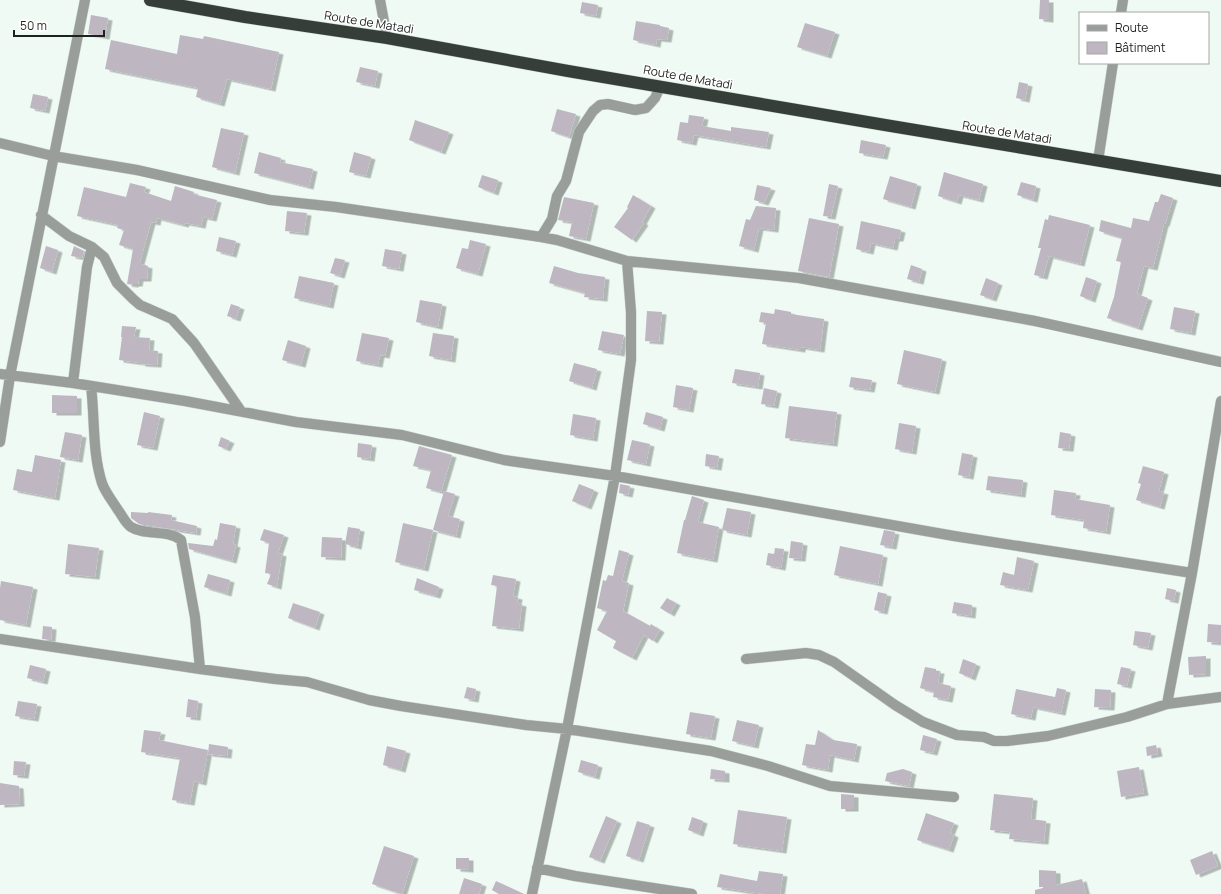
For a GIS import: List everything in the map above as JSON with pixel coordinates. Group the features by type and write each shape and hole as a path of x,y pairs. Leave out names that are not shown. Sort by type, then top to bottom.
{"highway":[{"name":"Route de Matadi","path":"150,0 245,17 387,38 660,87 1221,181"}],"street":[{"path":"0,442 5,375 41,215 84,0"},
{"path":"380,0 387,38"},
{"path":"1121,12 1123,0"},
{"path":"1098,161 1113,64"},
{"path":"541,237 552,218 556,196 566,181 579,132 593,111 600,105 608,104 635,110 646,108 655,98 660,87"},
{"path":"0,143 53,156 137,170 270,200 336,207 541,237 557,240 627,261 799,278 1035,321 1221,362"},
{"path":"41,215 69,236 92,247 104,256 117,283 140,305 172,319 194,342 241,411"},
{"path":"73,383 87,267 92,247"},
{"path":"532,894 567,729 615,476 631,360 631,319 627,261"},
{"path":"5,375 73,383 185,401 296,422 402,435 504,460 615,476 954,536 1192,572"},
{"path":"91,386 94,407 94,429 97,460 102,484 114,504 131,527 137,530 173,536 181,540 195,617 200,669"},
{"path":"1167,704 1192,572 1221,401"},
{"path":"0,639 200,669 307,682 369,700 400,706 711,751 768,766 830,786 954,797"},
{"path":"746,659 806,653 819,655 834,662 895,705 923,722 957,735 984,737 994,741 1048,736 1119,719 1167,704 1221,696"},
{"path":"537,868 575,876 692,894"}],"building":[{"path":"1040,0 1049,0 1049,20 1039,19"},
{"path":"582,2 598,5 596,16 580,13"},
{"path":"91,15 108,18 105,37 88,34"},
{"path":"636,21 669,28 667,40 657,39 656,45 633,40"},
{"path":"805,23 835,32 827,56 797,47"},
{"path":"180,35 203,39 204,36 279,52 271,89 227,79 220,104 196,97 198,88 105,69 111,40 177,54"},
{"path":"360,67 378,71 375,86 356,82"},
{"path":"1019,82 1028,84 1025,100 1016,98"},
{"path":"33,94 48,97 45,111 30,108"},
{"path":"557,109 576,114 569,137 551,131"},
{"path":"689,115 704,117 702,126 731,131 731,127 769,132 766,147 694,135 692,143 677,140 680,122 688,123"},
{"path":"415,120 449,132 441,152 409,140"},
{"path":"221,128 244,133 235,173 212,167"},
{"path":"861,140 886,145 883,157 859,153"},
{"path":"259,152 281,158 280,162 313,169 309,187 254,173"},
{"path":"354,152 371,157 366,176 349,172"},
{"path":"944,172 983,184 979,200 959,195 957,202 938,196"},
{"path":"482,175 498,180 494,193 478,187"},
{"path":"890,176 917,184 911,207 883,199"},
{"path":"1021,182 1036,186 1033,200 1017,195"},
{"path":"130,183 146,187 144,192 171,201 175,186 194,192 193,194 217,200 212,219 203,217 201,226 185,223 184,225 157,218 156,223 151,222 140,262 141,264 148,266 147,279 139,279 138,284 134,285 127,284 133,249 119,245 124,230 117,228 118,225 77,216 84,187 126,197"},
{"path":"829,184 838,186 831,217 823,216"},
{"path":"757,185 771,188 764,203 754,200"},
{"path":"1161,194 1173,198 1164,224 1153,268 1144,266 1137,294 1148,298 1138,328 1107,318 1114,297 1121,262 1116,261 1122,238 1099,231 1101,220 1131,228 1133,218 1149,221 1155,202 1158,202"},
{"path":"633,195 651,206 642,222 644,223 632,240 614,227 628,208 627,207"},
{"path":"564,197 594,203 586,239 569,236 572,222 558,220"},
{"path":"756,206 776,208 774,230 759,228 754,250 739,246 746,219 750,220"},
{"path":"287,211 307,213 304,233 285,231"},
{"path":"1049,215 1090,225 1080,264 1049,256 1043,277 1034,275 1041,248 1038,248 1045,219 1048,220"},
{"path":"809,218 839,224 829,277 798,271"},
{"path":"861,221 901,230 899,239 895,239 893,248 871,243 869,252 856,249"},
{"path":"219,237 236,241 232,255 216,251"},
{"path":"470,240 486,244 478,274 456,268 462,248 468,249"},
{"path":"46,246 58,250 52,272 40,268"},
{"path":"74,246 84,251 82,258 71,256"},
{"path":"385,249 402,252 399,269 382,266"},
{"path":"335,258 345,260 340,276 330,273"},
{"path":"911,265 922,269 919,282 907,279"},
{"path":"554,266 578,273 605,277 603,299 584,297 585,293 549,283"},
{"path":"299,276 334,283 329,306 294,298"},
{"path":"1086,277 1097,281 1091,300 1080,296"},
{"path":"986,278 998,283 992,299 980,295"},
{"path":"420,300 442,304 438,327 416,322"},
{"path":"231,304 240,307 236,319 227,316"},
{"path":"1174,307 1195,311 1191,333 1170,329"},
{"path":"775,309 791,312 791,314 824,319 820,350 801,347 801,350 762,344 766,323 759,322 761,312 774,314"},
{"path":"647,311 662,312 659,342 645,341"},
{"path":"122,326 136,327 134,337 150,338 149,350 158,351 157,365 119,360"},
{"path":"602,331 624,335 620,354 598,350"},
{"path":"362,333 389,338 385,356 380,355 378,365 356,361"},
{"path":"433,333 454,336 451,360 429,356"},
{"path":"288,340 306,346 301,365 282,360"},
{"path":"904,350 942,359 935,392 897,384"},
{"path":"574,363 597,369 592,388 569,381"},
{"path":"735,369 760,373 758,387 732,383"},
{"path":"851,377 872,380 870,390 849,387"},
{"path":"676,385 693,388 689,410 673,407"},
{"path":"764,388 777,391 774,406 761,404"},
{"path":"52,395 77,396 77,413 52,413"},
{"path":"789,406 837,412 833,444 785,438"},
{"path":"144,412 160,416 153,448 137,445"},
{"path":"646,412 663,417 660,429 643,424"},
{"path":"573,414 596,418 593,439 570,435"},
{"path":"899,423 916,426 912,452 895,449"},
{"path":"65,432 82,435 78,460 60,457"},
{"path":"1060,432 1071,434 1069,449 1058,448"},
{"path":"221,437 230,441 226,449 218,446"},
{"path":"632,440 650,444 646,464 627,460"},
{"path":"358,443 372,445 370,459 357,457"},
{"path":"419,446 452,455 441,492 426,488 431,470 413,466"},
{"path":"962,453 973,455 969,477 958,475"},
{"path":"706,454 719,456 717,468 705,466"},
{"path":"35,455 61,460 55,498 13,490 17,469 32,472"},
{"path":"1143,466 1164,472 1159,491 1164,492 1160,507 1136,500 1141,484 1138,483"},
{"path":"988,476 1023,480 1021,495 986,490"},
{"path":"579,484 594,490 587,507 572,501"},
{"path":"620,484 630,486 628,495 619,493"},
{"path":"1054,490 1076,493 1075,499 1110,505 1106,532 1083,528 1084,520 1051,515"},
{"path":"444,491 455,494 448,516 460,519 456,536 433,530"},
{"path":"692,496 704,500 698,522 719,527 713,560 677,553 684,520"},
{"path":"727,508 751,512 747,535 722,530"},
{"path":"131,512 148,512 172,515 171,520 197,526 196,533 139,524 131,518"},
{"path":"220,523 236,526 233,544 236,545 232,561 189,549 188,543 213,546 215,539 217,540"},
{"path":"403,523 433,530 424,569 395,562"},
{"path":"348,527 360,529 357,547 345,544"},
{"path":"264,529 284,535 278,553 282,554 277,587 267,584 271,574 265,573 269,543 260,540"},
{"path":"884,530 895,532 892,547 880,545"},
{"path":"322,537 342,538 341,558 321,557"},
{"path":"791,541 803,543 801,559 789,558"},
{"path":"68,544 99,548 95,577 65,574"},
{"path":"840,546 883,555 878,584 834,575"},
{"path":"775,548 784,549 781,568 766,565 768,553 774,554"},
{"path":"619,550 629,553 622,581 629,583 623,611 650,626 651,624 660,630 653,641 644,635 632,658 613,648 616,641 597,630 607,611 597,608 603,580 606,581 608,575 613,576"},
{"path":"1017,557 1034,561 1028,590 1000,585 1003,572 1014,575"},
{"path":"208,574 230,580 227,594 204,587"},
{"path":"493,575 516,579 513,596 518,597 517,603 522,604 519,629 492,626 497,586 491,585"},
{"path":"417,578 439,587 436,596 414,590"},
{"path":"1,581 33,587 26,625 0,620"},
{"path":"1167,588 1176,590 1174,601 1165,599"},
{"path":"878,592 887,594 883,612 874,610"},
{"path":"667,598 676,603 670,614 660,608"},
{"path":"954,602 972,605 971,616 952,613"},
{"path":"293,603 320,612 315,628 288,618"},
{"path":"1208,624 1221,625 1221,643 1207,642"},
{"path":"43,626 52,627 51,640 42,639"},
{"path":"1135,631 1151,633 1148,648 1133,645"},
{"path":"1206,656 1206,674 1189,675 1188,657"},
{"path":"963,659 976,664 971,678 959,673"},
{"path":"30,665 46,669 43,682 27,678"},
{"path":"925,667 940,671 938,683 951,686 948,700 933,697 934,692 920,688"},
{"path":"1121,667 1131,669 1127,686 1117,684"},
{"path":"467,687 476,689 474,700 464,698"},
{"path":"1057,688 1066,690 1061,713 1033,707 1031,718 1011,714 1016,689 1055,697"},
{"path":"1095,689 1111,690 1110,708 1094,707"},
{"path":"188,699 198,701 196,718 186,717"},
{"path":"18,701 37,704 34,719 15,716"},
{"path":"690,712 715,716 711,738 686,734"},
{"path":"737,720 759,725 754,746 732,741"},
{"path":"144,730 161,732 159,740 208,750 202,783 194,781 190,803 172,800 180,758 141,752"},
{"path":"818,730 833,740 857,744 854,760 830,755 828,770 802,765 806,744 815,745"},
{"path":"923,735 937,739 933,753 920,750"},
{"path":"209,744 228,747 227,756 208,754"},
{"path":"1156,745 1158,754 1147,756 1146,747"},
{"path":"387,746 406,751 401,770 383,765"},
{"path":"581,760 598,765 595,777 578,772"},
{"path":"14,761 26,762 24,776 13,775"},
{"path":"1139,767 1144,793 1121,797 1117,771"},
{"path":"711,769 725,771 725,780 710,779"},
{"path":"903,769 912,772 909,786 885,781 887,773"},
{"path":"0,783 19,786 20,804 0,805"},
{"path":"841,794 854,795 854,809 841,809"},
{"path":"994,794 1033,798 1031,819 1046,821 1044,842 1009,839 1010,832 990,830"},
{"path":"738,810 787,817 782,851 733,844"},
{"path":"926,813 954,823 950,833 954,835 949,850 917,840"},
{"path":"606,816 617,821 600,861 589,857"},
{"path":"692,817 703,821 699,834 688,830"},
{"path":"637,821 650,825 639,860 626,856"},
{"path":"384,846 414,856 402,894 372,884"},
{"path":"1212,851 1218,866 1196,875 1190,860"},
{"path":"456,858 469,858 469,870 456,869"},
{"path":"1039,870 1056,871 1056,885 1082,879 1086,894 1035,894 1035,890 1043,888 1039,887"},
{"path":"759,871 783,874 780,894 764,894 717,887 720,874 757,881"},
{"path":"464,878 482,884 479,894 459,894"},
{"path":"496,881 524,894 499,894 492,890"}]}
